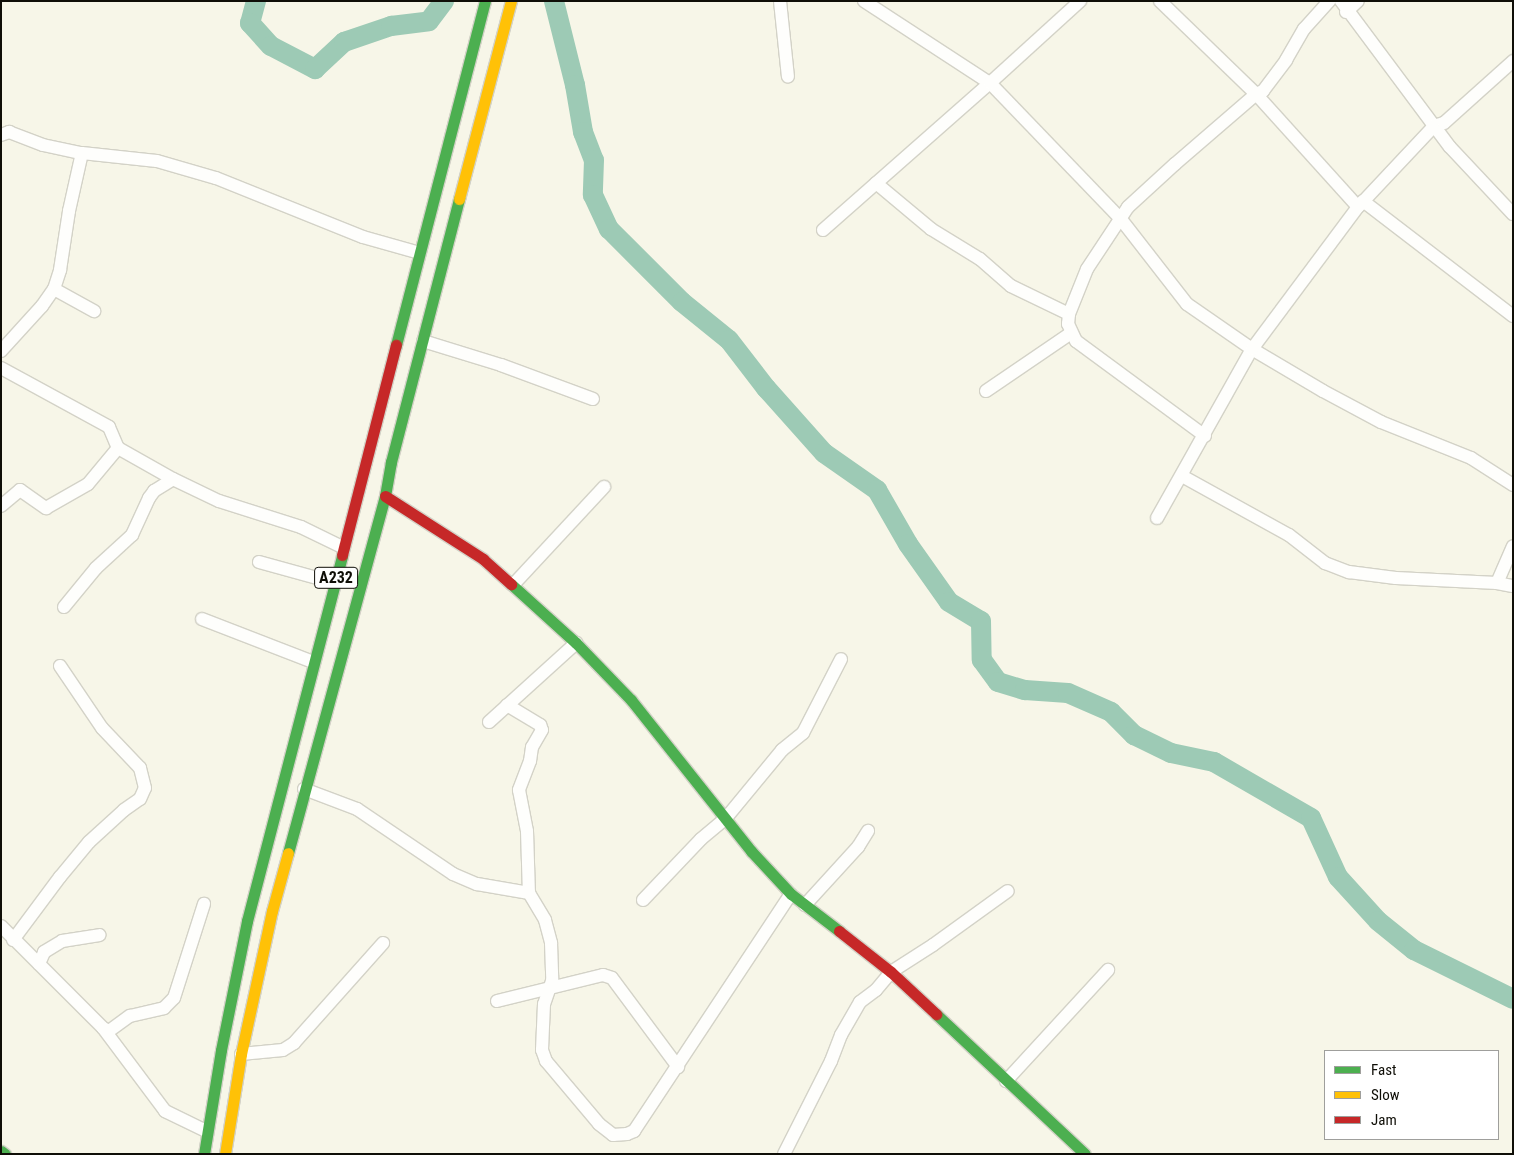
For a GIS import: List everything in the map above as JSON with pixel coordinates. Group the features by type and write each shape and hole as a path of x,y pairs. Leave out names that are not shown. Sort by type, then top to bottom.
{"main road":[{"name":"A232","path":"225,1154 240,1054 272,910 385,496 391,462 511,1"},
{"name":"A232","path":"204,1154 206,1131 246,921 485,3"},
{"path":"385,387 409,395"},
{"path":"385,496 483,560 576,643 631,700 751,851 791,894 891,972 1085,1154"},
{"path":"1,1150 6,1154"}],"street":[{"path":"780,1 788,77"},
{"path":"864,1 990,83 1120,218 1187,304 1252,349 1381,422 1471,458 1513,486"},
{"path":"823,230 1080,1"},
{"path":"1160,1 1256,94 1360,204 1513,316"},
{"path":"1204,436 1076,341 1068,324 1069,314 1087,269 1128,207 1175,164 1265,88 1286,60 1304,29 1329,1"},
{"path":"1358,1 1343,6 1434,126 1513,214"},
{"path":"1157,518 1252,349 1360,204 1434,126 1444,122 1513,61"},
{"path":"1,135 9,132 43,145 82,153 157,161 216,178 363,237 420,253"},
{"path":"1,351 42,306 54,289 60,270 69,211 82,153"},
{"path":"876,183 931,229 980,259 1011,286 1069,314"},
{"path":"54,289 94,311"},
{"path":"986,391 1071,333"},
{"path":"423,341 510,368 594,399"},
{"path":"1,368 110,427 118,448 173,479 220,501 301,527 342,547"},
{"path":"1,506 20,490 46,508 88,484 118,448"},
{"path":"1182,476 1289,535 1325,564 1349,572 1396,578 1497,583 1513,586"},
{"path":"64,607 96,568 132,535 154,490 173,479"},
{"path":"513,585 604,487"},
{"path":"1497,583 1513,546"},
{"path":"260,562 334,583"},
{"path":"202,619 313,662"},
{"path":"489,722 576,643"},
{"path":"643,900 701,839 726,818 782,750 804,733 840,658"},
{"path":"13,940 89,842 124,810 140,799 145,788 140,768 102,728 60,666"},
{"path":"507,705 540,725 542,730 532,747 530,761 519,790 527,831 529,893 544,920 551,943 550,988 544,1004 542,1050 546,1061 607,1132 619,1135 634,1131 678,1068 791,894"},
{"path":"304,789 358,809 452,874 477,884 529,893"},
{"path":"805,905 858,847 868,832"},
{"path":"784,1154 831,1061 841,1035 860,1002 876,990 891,972 933,946 1008,891"},
{"path":"103,1028 110,1031 130,1016 164,1008 174,998 204,904"},
{"path":"1,926 103,1028 165,1112 206,1131"},
{"path":"38,964 44,952 62,941 100,935"},
{"path":"240,1054 283,1050 294,1043 383,942"},
{"path":"1006,1081 1108,970"},
{"path":"497,1001 603,975 612,978 678,1068"}],"waterway":[{"path":"256,1 250,23 271,46 315,69 344,42 391,26 429,21 444,1"},
{"path":"554,1 575,85 583,132 594,160 593,195 609,229 682,302 729,340 766,388 824,453 877,490 908,544 949,602 981,621 982,660 998,682 1025,690 1068,693 1111,712 1134,735 1171,753 1214,762 1311,818 1338,877 1378,921 1414,950 1513,999"}],"traffic: fast":[{"path":"396,345 485,1"},
{"path":"288,853 385,496 391,462 459,199"},
{"path":"204,1154 221,1050 247,921 342,555"},
{"path":"511,584 576,643 631,700 751,851 791,894 839,931"},
{"path":"936,1014 1085,1154"},
{"path":"1,1151 5,1154"}],"traffic: slow":[{"path":"459,199 511,1"},
{"path":"225,1154 241,1054 272,911 288,853"}],"traffic: jam":[{"path":"342,555 396,345"},
{"path":"385,496 483,559 511,584"},
{"path":"839,931 891,972 936,1014"}]}
